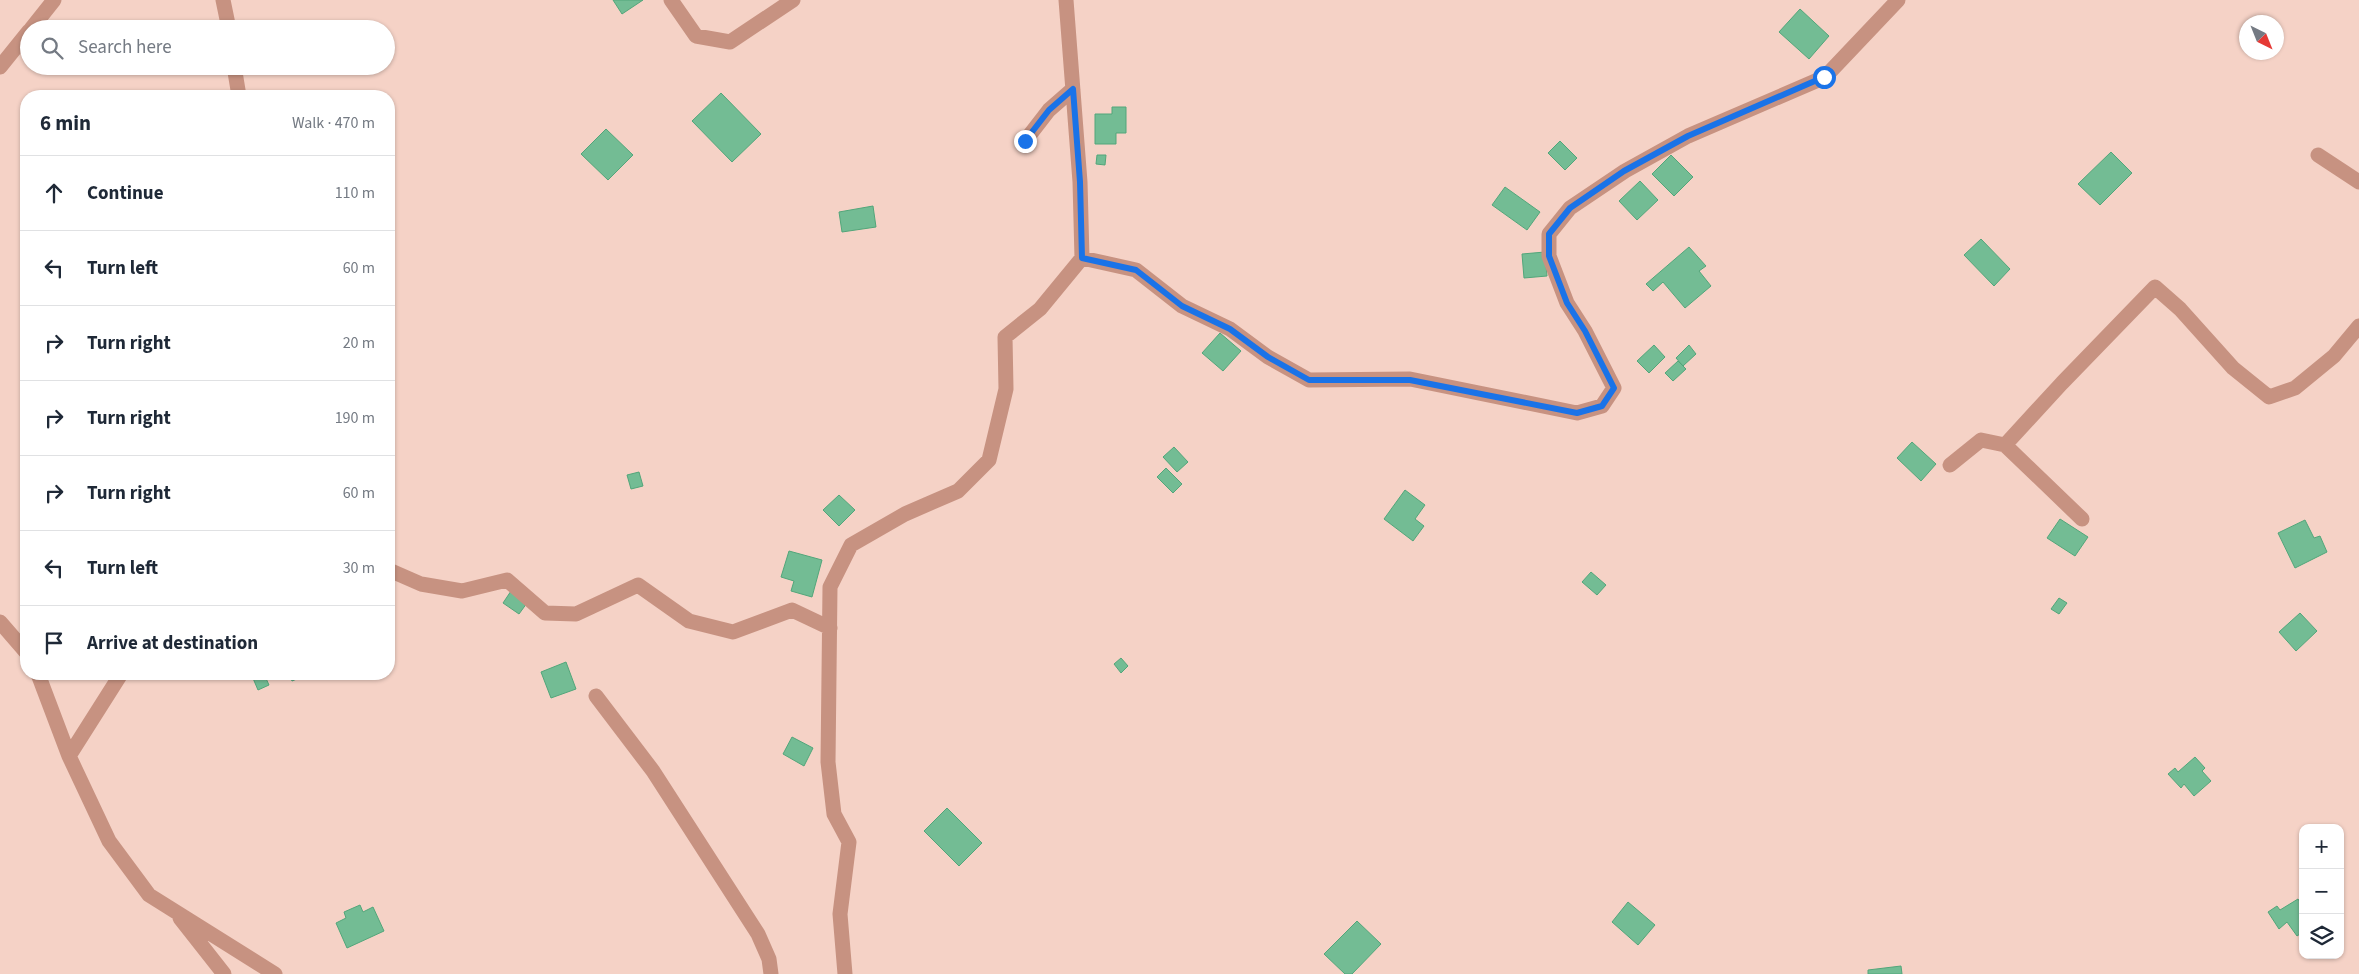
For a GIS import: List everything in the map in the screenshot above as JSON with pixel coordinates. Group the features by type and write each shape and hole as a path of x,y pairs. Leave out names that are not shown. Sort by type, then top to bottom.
{"street":[{"path":"38,20 54,0"},
{"path":"223,0 227,20"},
{"path":"671,0 696,36 730,42 757,26 792,0"},
{"path":"845,974 840,914 849,842 834,814 828,762 830,587 851,545 905,514 958,491 989,460 1006,389 1005,337 1040,308 1082,258 1080,182 1066,0"},
{"path":"1082,258 1136,270 1182,306 1230,329 1268,357 1309,380 1410,380 1577,413 1602,406 1614,388 1585,331 1567,303 1549,256 1549,234 1570,208 1624,171 1688,136 1824,77 1898,0"},
{"path":"0,67 20,42"},
{"path":"235,75 237,90"},
{"path":"1025,141 1049,110 1073,89"},
{"path":"2318,155 2359,182"},
{"path":"2005,446 2062,383 2155,287 2180,309 2233,368 2269,397 2295,388 2334,356 2359,326"},
{"path":"1950,465 1981,440 2005,446 2082,519"},
{"path":"395,573 420,584 462,591 507,580 545,613 576,614 638,585 689,621 733,632 792,610 830,628"},
{"path":"0,622 20,645"},
{"path":"40,680 69,756 109,841 149,895 275,974"},
{"path":"69,756 117,680"},
{"path":"596,696 653,771 758,934 769,959 771,974"},
{"path":"173,909 224,974"}],"building":[{"path":"613,0 643,0 622,14"},
{"path":"1800,9 1829,36 1809,59 1779,32"},
{"path":"721,93 761,134 732,162 692,121"},
{"path":"1112,107 1126,107 1126,133 1116,133 1116,144 1095,144 1095,114 1112,114"},
{"path":"606,129 633,155 608,180 581,154"},
{"path":"1560,141 1577,158 1565,170 1548,153"},
{"path":"2111,152 2132,173 2100,205 2078,184"},
{"path":"1097,155 1106,155 1105,165 1096,164"},
{"path":"1671,155 1693,177 1674,196 1652,174"},
{"path":"1640,181 1658,200 1637,220 1619,201"},
{"path":"1505,187 1540,212 1527,230 1492,205"},
{"path":"873,206 876,227 842,232 839,212"},
{"path":"1981,239 2010,269 1994,286 1964,255"},
{"path":"1689,247 1706,266 1699,271 1711,286 1685,308 1663,282 1653,291 1646,284"},
{"path":"1545,252 1547,276 1524,278 1522,254"},
{"path":"1220,333 1241,351 1223,371 1202,353"},
{"path":"1654,345 1665,357 1649,373 1637,361"},
{"path":"1689,345 1696,354 1683,366 1676,358"},
{"path":"1678,361 1686,369 1673,381 1665,373"},
{"path":"1912,442 1936,464 1921,481 1897,458"},
{"path":"1174,447 1188,462 1177,472 1163,457"},
{"path":"1166,468 1182,484 1173,493 1157,477"},
{"path":"639,472 643,486 631,489 627,475"},
{"path":"1405,490 1425,505 1415,519 1424,526 1413,541 1384,519"},
{"path":"839,495 855,510 839,526 823,510"},
{"path":"2060,519 2088,537 2075,556 2047,538"},
{"path":"2305,520 2314,538 2320,536 2327,552 2295,568 2278,533"},
{"path":"789,551 822,560 812,597 791,591 794,581 781,577"},
{"path":"1591,572 1606,585 1597,595 1582,582"},
{"path":"511,591 527,603 519,614 503,603"},
{"path":"2059,598 2067,603 2059,614 2051,609"},
{"path":"2300,613 2317,631 2296,651 2279,632"},
{"path":"1121,658 1128,666 1121,673 1114,664"},
{"path":"566,662 576,689 551,698 541,672"},
{"path":"254,680 267,680 269,685 258,690"},
{"path":"792,737 813,748 804,766 783,754"},
{"path":"2195,757 2205,768 2202,771 2211,781 2194,796 2184,784 2181,788 2168,774 2175,768 2178,772"},
{"path":"947,808 982,843 959,866 924,831"},
{"path":"2298,899 2299,935 2297,936 2287,922 2279,929 2268,912 2277,906 2280,910"},
{"path":"1628,902 1655,925 1638,945 1612,922"},
{"path":"360,905 363,912 373,907 384,931 347,948 336,923 346,918 344,912"},
{"path":"1357,921 1381,944 1352,974 1345,974 1324,954"},
{"path":"1901,966 1902,974 1868,974 1868,970"}],"route":[{"path":"1025,141 1049,110 1073,89 1080,182 1082,258 1136,270 1182,306 1230,329 1268,357 1309,380 1342,378 1410,380 1577,413 1602,406 1614,388 1585,331 1567,303 1549,256 1549,234 1570,208 1624,171 1688,136 1824,77"}]}
